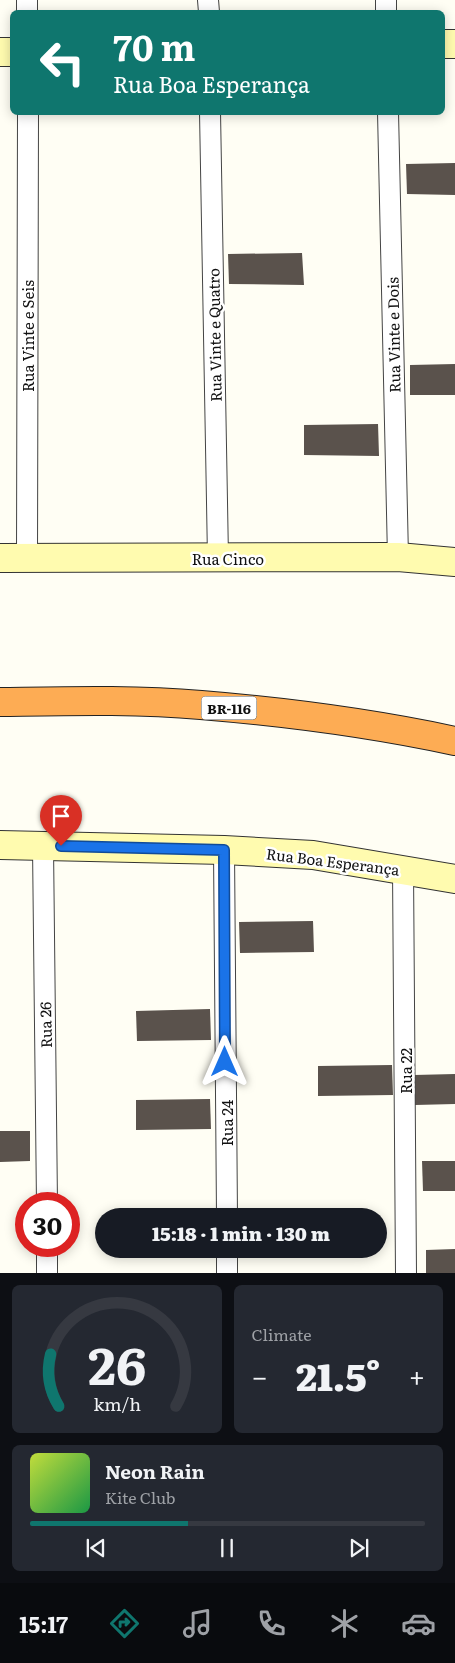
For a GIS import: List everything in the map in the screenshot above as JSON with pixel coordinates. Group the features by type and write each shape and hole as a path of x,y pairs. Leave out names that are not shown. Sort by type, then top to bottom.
{"highway":[{"name":"BR-116","path":"0,702 100,701 199,704 326,718 455,741"}],"street":[{"name":"Rua Vinte e Seis","path":"27,559 28,115"},
{"name":"Rua Vinte e Quatro","path":"210,115 218,558"},
{"name":"Rua Vinte e Dois","path":"388,115 398,557"},
{"name":"Rua Cinco","path":"0,558 398,557 455,562"},
{"name":"Rua Boa Esperança","path":"0,844 224,850 313,855 455,879"},
{"name":"Rua 26","path":"43,846 46,1192"},
{"name":"Rua 24","path":"224,850 227,1208"},
{"name":"Rua 22","path":"403,869 406,1273"},
{"path":"47,1257 47,1273"},
{"path":"227,1258 227,1273"}],"building":[{"path":"455,163 455,195 407,194 406,164"},
{"path":"302,253 304,285 229,284 228,254"},
{"path":"455,364 455,395 410,395 410,365"},
{"path":"378,424 379,456 304,455 304,425"},
{"path":"313,921 314,952 240,953 239,922"},
{"path":"210,1009 211,1040 137,1041 136,1011"},
{"path":"392,1065 393,1095 318,1096 318,1066"},
{"path":"455,1074 455,1104 415,1105 414,1075"},
{"path":"210,1099 211,1129 136,1130 136,1100"},
{"path":"0,1131 30,1131 30,1161 0,1162"},
{"path":"422,1161 455,1161 455,1191 423,1191"},
{"path":"455,1249 455,1273 426,1273 426,1250"}],"route":[{"path":"61,846 224,850 225,1062"}]}
